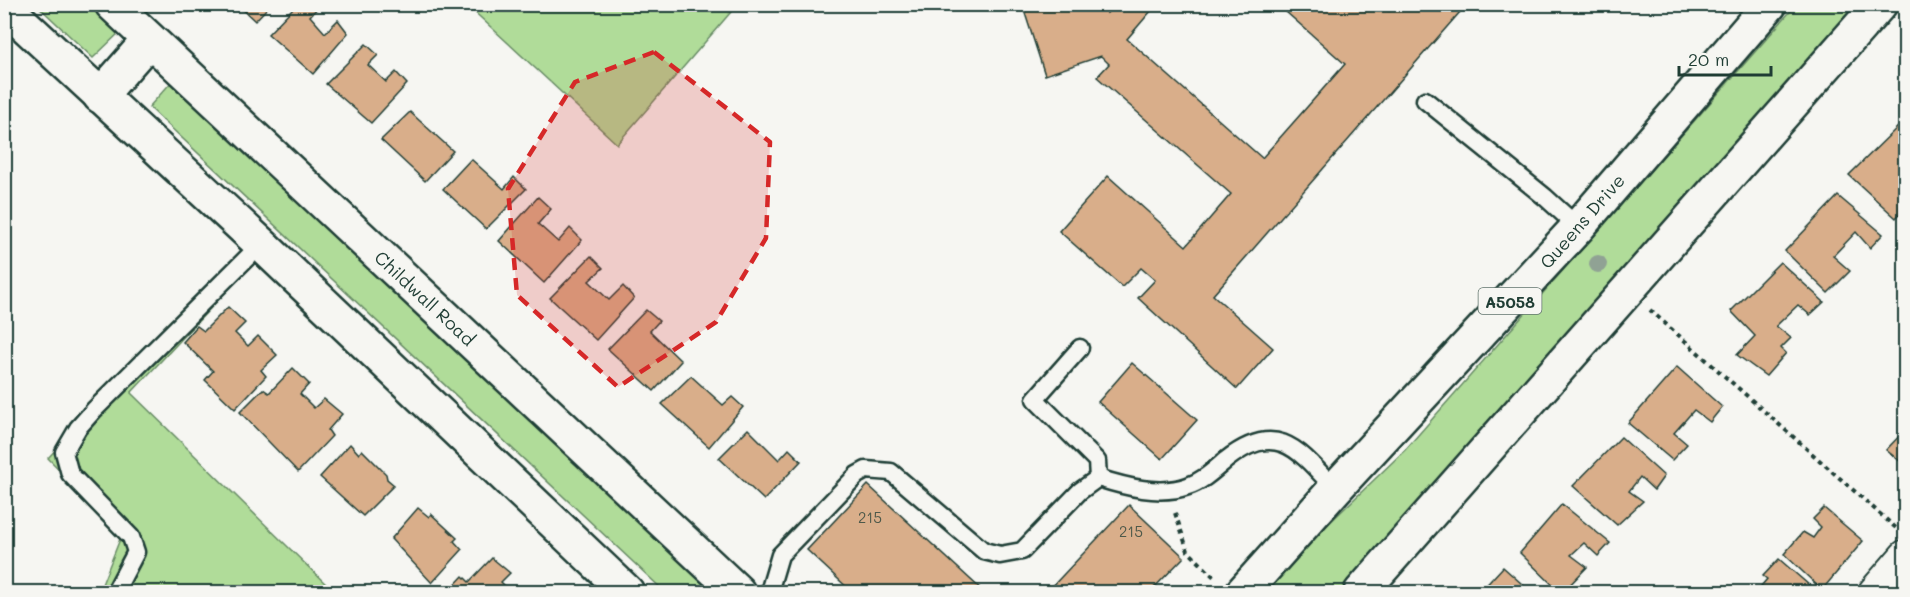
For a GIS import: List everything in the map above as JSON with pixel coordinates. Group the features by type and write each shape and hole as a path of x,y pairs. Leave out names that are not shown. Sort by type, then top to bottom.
{"main road":[{"name":"Childwall Road","path":"112,4 738,592"},
{"name":"Queens Drive","path":"1231,587 1335,489 1578,227 1770,4"},
{"path":"1361,592 1880,4"},
{"path":"4,6 261,244 627,592"},
{"path":"100,96 149,39"}],"street":[{"path":"1875,592 1901,543"}],"lane":[{"path":"1425,100 1545,197 1578,227"},
{"path":"115,592 136,552 131,537 70,474 64,452 78,428 94,410 261,244"},
{"path":"1080,348 1035,399 1097,461 1098,478"},
{"path":"1098,478 1139,489 1164,491 1179,489 1205,478 1241,448 1260,440 1277,440 1310,462 1335,489"},
{"path":"768,592 780,555 857,475 866,470 891,472 984,551 1000,555 1022,550 1080,491 1098,478"}],"path":[{"path":"1627,289 1901,543"},
{"path":"1173,506 1188,551 1231,587"}],"highlighted area":[{"path":"654,52 770,142 766,238 716,322 618,387 517,295 508,189 575,82"}],"green space":[{"path":"37,5 97,5 123,29 93,58"},
{"path":"467,5 737,5 617,144"},
{"path":"1796,5 1868,5 1349,592 1262,592 1290,561 1405,450"},
{"path":"175,78 721,592 665,592 149,107"},
{"path":"223,269 236,281 131,393 334,592 99,592 122,534 48,458"}],"building":[{"path":"237,4 271,4 255,21"},
{"path":"297,4 320,5 310,16 325,33 338,20 348,33 313,74 268,34"},
{"path":"1022,4 1104,4 1107,13 1115,4 1157,4 1127,39 1262,158 1345,64 1277,4 1382,4 1389,11 1395,4 1467,4 1213,295 1273,348 1237,389 1138,298 1155,280 1141,268 1122,287 1059,231 1108,176 1186,246 1231,194 1097,77 1109,64 1101,56 1045,75"},
{"path":"366,44 378,55 368,65 386,82 396,72 407,84 371,123 326,84"},
{"path":"410,112 453,151 425,181 381,140"},
{"path":"1906,119 1906,207 1896,218 1849,175"},
{"path":"471,159 504,189 514,177 526,189 486,229 443,189"},
{"path":"1838,196 1883,234 1870,248 1856,232 1833,256 1850,271 1828,293 1785,251"},
{"path":"538,197 551,209 538,224 558,242 570,228 582,240 544,283 499,241"},
{"path":"591,256 603,268 589,281 609,300 623,286 634,298 596,340 550,298"},
{"path":"1780,262 1824,302 1810,315 1798,305 1776,326 1791,338 1781,348 1786,353 1766,376 1737,355 1755,336 1731,311"},
{"path":"228,307 245,323 235,333 248,346 258,336 277,355 261,370 266,376 235,409 205,380 213,371 183,342 197,326 204,331"},
{"path":"646,310 659,321 650,331 681,361 654,391 608,349"},
{"path":"1132,363 1197,420 1162,459 1098,402"},
{"path":"1677,367 1722,407 1710,422 1694,410 1674,433 1687,444 1672,460 1628,423"},
{"path":"293,368 309,384 300,394 314,408 324,399 342,414 328,430 332,436 298,472 240,412 263,389 269,393"},
{"path":"691,376 723,405 732,397 743,407 709,447 662,404"},
{"path":"748,429 779,460 789,449 801,461 764,500 719,458"},
{"path":"1906,429 1906,466 1886,450"},
{"path":"1621,437 1664,476 1654,490 1640,477 1629,491 1643,501 1617,525 1573,486"},
{"path":"350,444 359,454 362,450 394,485 363,516 320,477"},
{"path":"868,485 984,592 852,592 807,550"},
{"path":"1562,504 1610,543 1598,556 1584,543 1571,555 1587,567 1563,592 1560,592 1520,553"},
{"path":"1129,505 1184,557 1150,592 1047,592"},
{"path":"418,508 429,517 431,514 457,538 454,541 462,550 432,583 391,539"},
{"path":"1824,508 1863,541 1822,590 1784,554 1803,532 1813,538 1821,527 1813,519"},
{"path":"492,558 510,573 501,582 511,592 448,592 463,576 469,582"},
{"path":"1779,559 1817,592 1756,592 1767,579 1763,576"},
{"path":"1503,567 1531,592 1480,592"}]}
